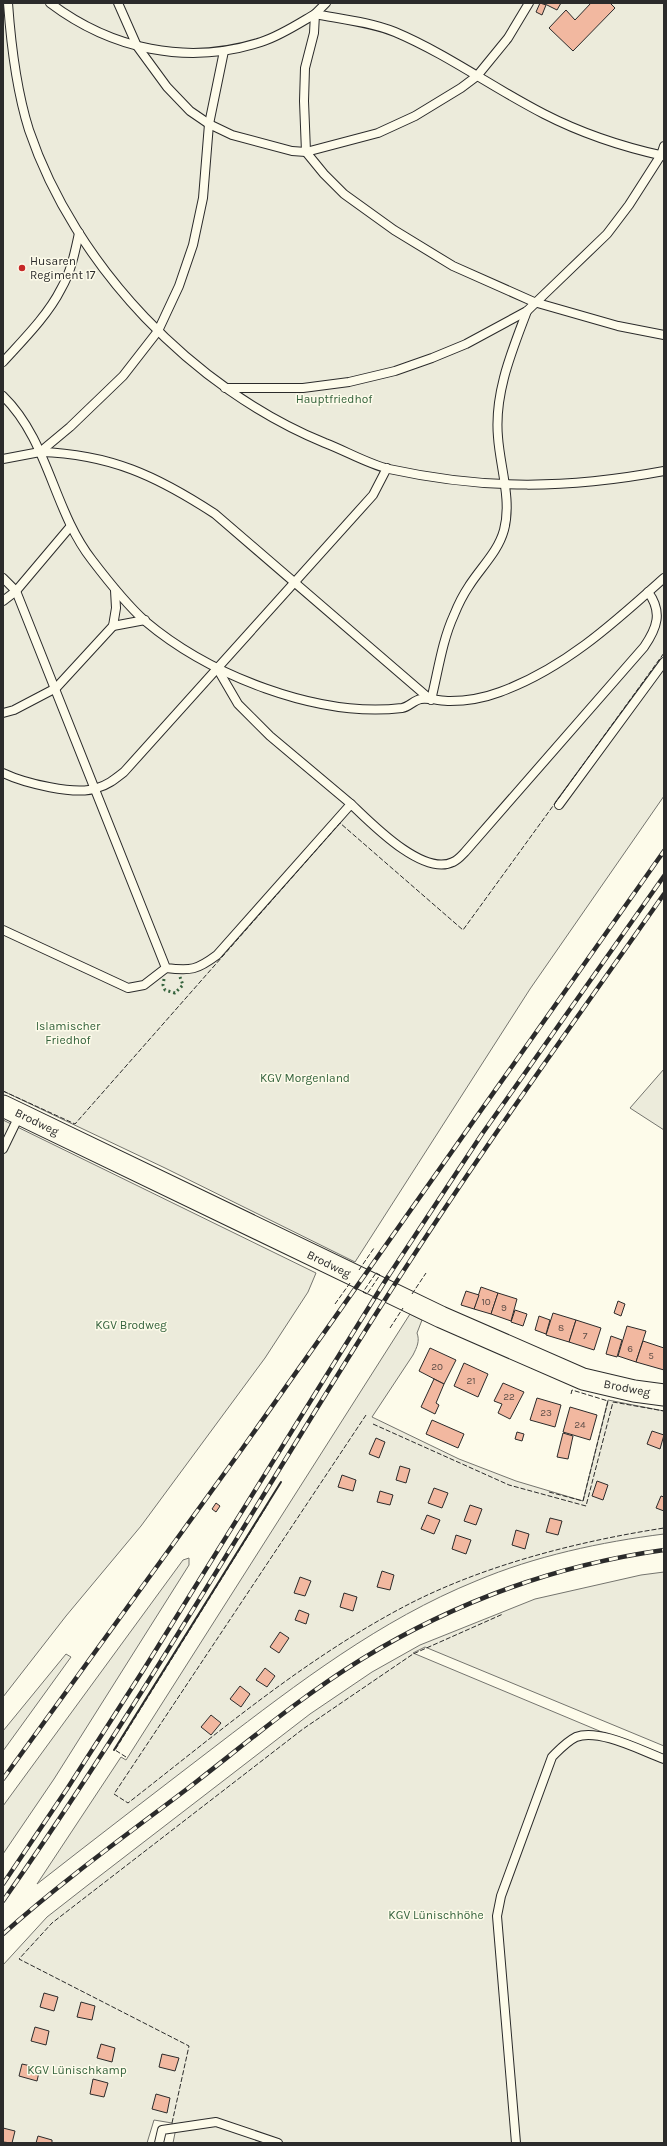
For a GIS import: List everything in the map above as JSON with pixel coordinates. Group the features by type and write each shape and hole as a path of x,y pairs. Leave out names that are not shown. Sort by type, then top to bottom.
{"street":[{"name":"Brodweg","path":"11,1110 441,1317 583,1379 634,1391 664,1395"}],"lane":[{"path":"8,3 12,52 29,130 59,196 79,233 112,281 158,331 225,388 290,428 387,468 440,478 504,486 564,485 620,479 664,471"},
{"path":"50,3 88,28 110,38 137,46 170,52 200,54 224,51 262,42 293,27 315,14 326,3"},
{"path":"118,3 137,46 167,88 190,111 209,124 232,135 292,151 306,152 378,133 436,103 461,88 477,76 508,38 529,3"},
{"path":"315,14 393,31 433,50 544,114 572,128 604,140 662,155"},
{"path":"315,14 314,33 305,68 304,101 306,152 324,174 344,194 394,230 453,266 534,302 618,326 664,335"},
{"path":"40,452 75,422 123,376 158,331 179,286 193,245 203,198 209,124 224,51"},
{"path":"431,700 453,616 469,586 489,561 500,542 506,521 506,502 498,436 498,408 504,375 527,311 534,302 573,268 607,234 629,205 662,155 664,146"},
{"path":"3,362 31,331 61,290 73,260 79,233"},
{"path":"225,388 303,388 349,382 388,373 432,358 466,344 527,311"},
{"path":"3,396 26,423 40,452 70,527 89,557 115,590 145,620 217,668 270,689 318,703 365,710 405,708 419,699 469,701 502,691 540,674 572,654 603,631 664,578"},
{"path":"3,459 40,452 68,453 100,459 138,470 178,489 214,514 431,700"},
{"path":"3,773 32,784 65,789 96,789 110,783 124,772 373,495 387,468"},
{"path":"3,601 16,591 70,527"},
{"path":"3,578 16,591 56,688 166,968"},
{"path":"3,713 14,710 56,688 113,626 116,608 115,590"},
{"path":"217,668 238,704 270,736 405,851 419,860 437,865 453,862 465,852 644,647 655,630 657,615 655,601 648,592"},
{"path":"113,626 145,620"},
{"path":"559,805 664,662"},
{"path":"3,930 128,988 144,985 166,968 184,970 202,967 217,955 351,804"},
{"path":"3,1149 11,1110"},
{"path":"516,2143 497,1916 501,1896 552,1757 564,1744 576,1737 587,1734 604,1737 664,1759"},
{"path":"159,2143 162,2130 216,2122 278,2143"}],"green space":[{"name":"Hauptfriedhof","path":"3,3 664,3 664,796 530,989 355,1262 165,1168 3,1091"},
{"path":"664,1069 664,1130 630,1108"},
{"name":"KGV Brodweg","path":"3,1120 316,1273 308,1292 265,1358 141,1526 66,1616 3,1697"},
{"path":"410,1314 422,1320 417,1333 417,1347 372,1417 459,1459 516,1481 583,1501 608,1400 664,1411 664,1534 616,1541 568,1551 521,1564 476,1581 406,1614 341,1654 309,1676 37,1884 121,1757 126,1760"},
{"path":"189,1558 189,1565 54,1779 3,1854 3,1806 183,1560"},
{"name":"KGV Lünischhöhe","path":"664,1572 664,1746 425,1647 413,1653 664,1758 664,2143 173,2143 175,2133 172,2123 154,2120 147,2143 3,2143 3,1965 47,1917 310,1714 372,1672 420,1645 535,1599 641,1575"},
{"path":"66,1654 71,1657 3,1751 3,1731"}],"building":[{"path":"540,3 546,5 542,15 536,12"},
{"path":"543,3 561,3 557,10"},
{"path":"591,3 610,3 615,8 573,51 549,28 566,10 575,20"},
{"path":"481,1287 498,1293 491,1314 474,1309"},
{"path":"466,1291 479,1295 474,1309 461,1305"},
{"path":"498,1293 517,1299 511,1321 491,1314"},
{"path":"618,1301 625,1304 621,1316 614,1313"},
{"path":"515,1310 527,1314 523,1326 511,1322"},
{"path":"553,1313 576,1320 569,1342 546,1335"},
{"path":"539,1316 550,1320 546,1334 535,1330"},
{"path":"576,1320 601,1328 594,1350 569,1342"},
{"path":"627,1326 646,1331 636,1362 618,1356"},
{"path":"611,1336 622,1340 617,1357 606,1354"},
{"path":"643,1341 664,1348 664,1370 636,1362"},
{"path":"430,1348 456,1360 444,1384 419,1371"},
{"path":"464,1363 488,1374 478,1397 454,1386"},
{"path":"434,1379 444,1384 436,1403 439,1405 435,1414 421,1407"},
{"path":"503,1383 524,1392 510,1419 498,1413 502,1404 494,1401"},
{"path":"537,1398 561,1405 555,1427 530,1420"},
{"path":"570,1407 597,1415 590,1440 563,1432"},
{"path":"432,1420 464,1434 458,1448 426,1434"},
{"path":"652,1431 664,1435 660,1449 647,1444"},
{"path":"517,1432 524,1434 522,1441 515,1439"},
{"path":"563,1433 573,1436 568,1459 557,1457"},
{"path":"376,1438 385,1442 379,1458 369,1454"},
{"path":"400,1466 410,1469 406,1483 396,1480"},
{"path":"342,1475 356,1480 353,1491 338,1487"},
{"path":"597,1481 608,1485 603,1500 592,1496"},
{"path":"434,1488 448,1493 442,1508 428,1503"},
{"path":"380,1491 393,1495 390,1505 377,1502"},
{"path":"661,1496 664,1497 664,1511 656,1508"},
{"path":"216,1503 220,1506 216,1512 212,1509"},
{"path":"470,1505 482,1509 476,1525 464,1521"},
{"path":"427,1515 440,1520 434,1534 421,1529"},
{"path":"550,1518 562,1521 558,1535 546,1532"},
{"path":"516,1530 529,1534 525,1549 512,1545"},
{"path":"456,1535 471,1540 466,1554 452,1549"},
{"path":"382,1571 394,1575 390,1590 377,1587"},
{"path":"300,1577 311,1581 305,1596 294,1593"},
{"path":"344,1593 357,1597 353,1611 340,1607"},
{"path":"299,1610 309,1614 306,1624 295,1620"},
{"path":"280,1632 289,1638 279,1653 270,1647"},
{"path":"265,1668 275,1676 267,1687 256,1680"},
{"path":"240,1686 250,1694 241,1707 230,1699"},
{"path":"211,1715 221,1723 211,1735 201,1727"},
{"path":"44,1993 58,1997 54,2011 40,2007"},
{"path":"81,2002 95,2006 92,2020 77,2017"},
{"path":"35,2027 49,2031 46,2045 31,2041"},
{"path":"101,2044 115,2048 112,2062 97,2058"},
{"path":"162,2054 179,2058 175,2071 159,2067"},
{"path":"22,2064 40,2068 37,2081 19,2076"},
{"path":"93,2079 108,2083 104,2097 90,2094"},
{"path":"156,2094 170,2098 167,2113 152,2109"},
{"path":"3,2128 15,2131 12,2143 3,2142"},
{"path":"38,2136 52,2140 52,2143 36,2143"}],"railway":[{"path":"3,1779 242,1449 664,851"},
{"path":"3,1884 67,1789 144,1669 387,1278 482,1134 664,876"},
{"path":"3,1901 54,1827 151,1678 338,1374 419,1247 523,1094 664,894"},
{"path":"3,1934 70,1878 273,1722 317,1689 362,1659 433,1620 470,1603 507,1589 584,1565 664,1550"}],"hedge":[{"path":"164,979 163,985 165,990 175,993 183,985 180,977"}],"fence":[{"path":"3,1091 75,1124 340,823 463,930 664,653"},
{"path":"359,1270 374,1248"},
{"path":"376,1273 380,1275 367,1294 363,1292 376,1273"},
{"path":"412,1294 426,1273"},
{"path":"335,1304 350,1283"},
{"path":"390,1328 403,1308"},
{"path":"549,1492 583,1501 608,1401 572,1390 571,1394"},
{"path":"373,1424 509,1485 586,1506 613,1402 664,1411"},
{"path":"366,1415 114,1794 128,1803 230,1722 300,1671 373,1624 411,1603 471,1577 535,1556 567,1547 632,1533 664,1528"},
{"path":"126,1757 115,1750 268,1504"},
{"path":"172,2123 189,2046 19,1959 52,1923 303,1729 413,1654 503,1614"}],"wall":[{"path":"114,1750 281,1482"}],"place":[{"name":"Husaren Regiment 17","path":"22,268"}],"park label":[{"name":"Islamischer Friedhof","path":"68,1033"},
{"name":"KGV Morgenland","path":"305,1078"},
{"name":"KGV Lünischkamp","path":"77,2070"}]}
